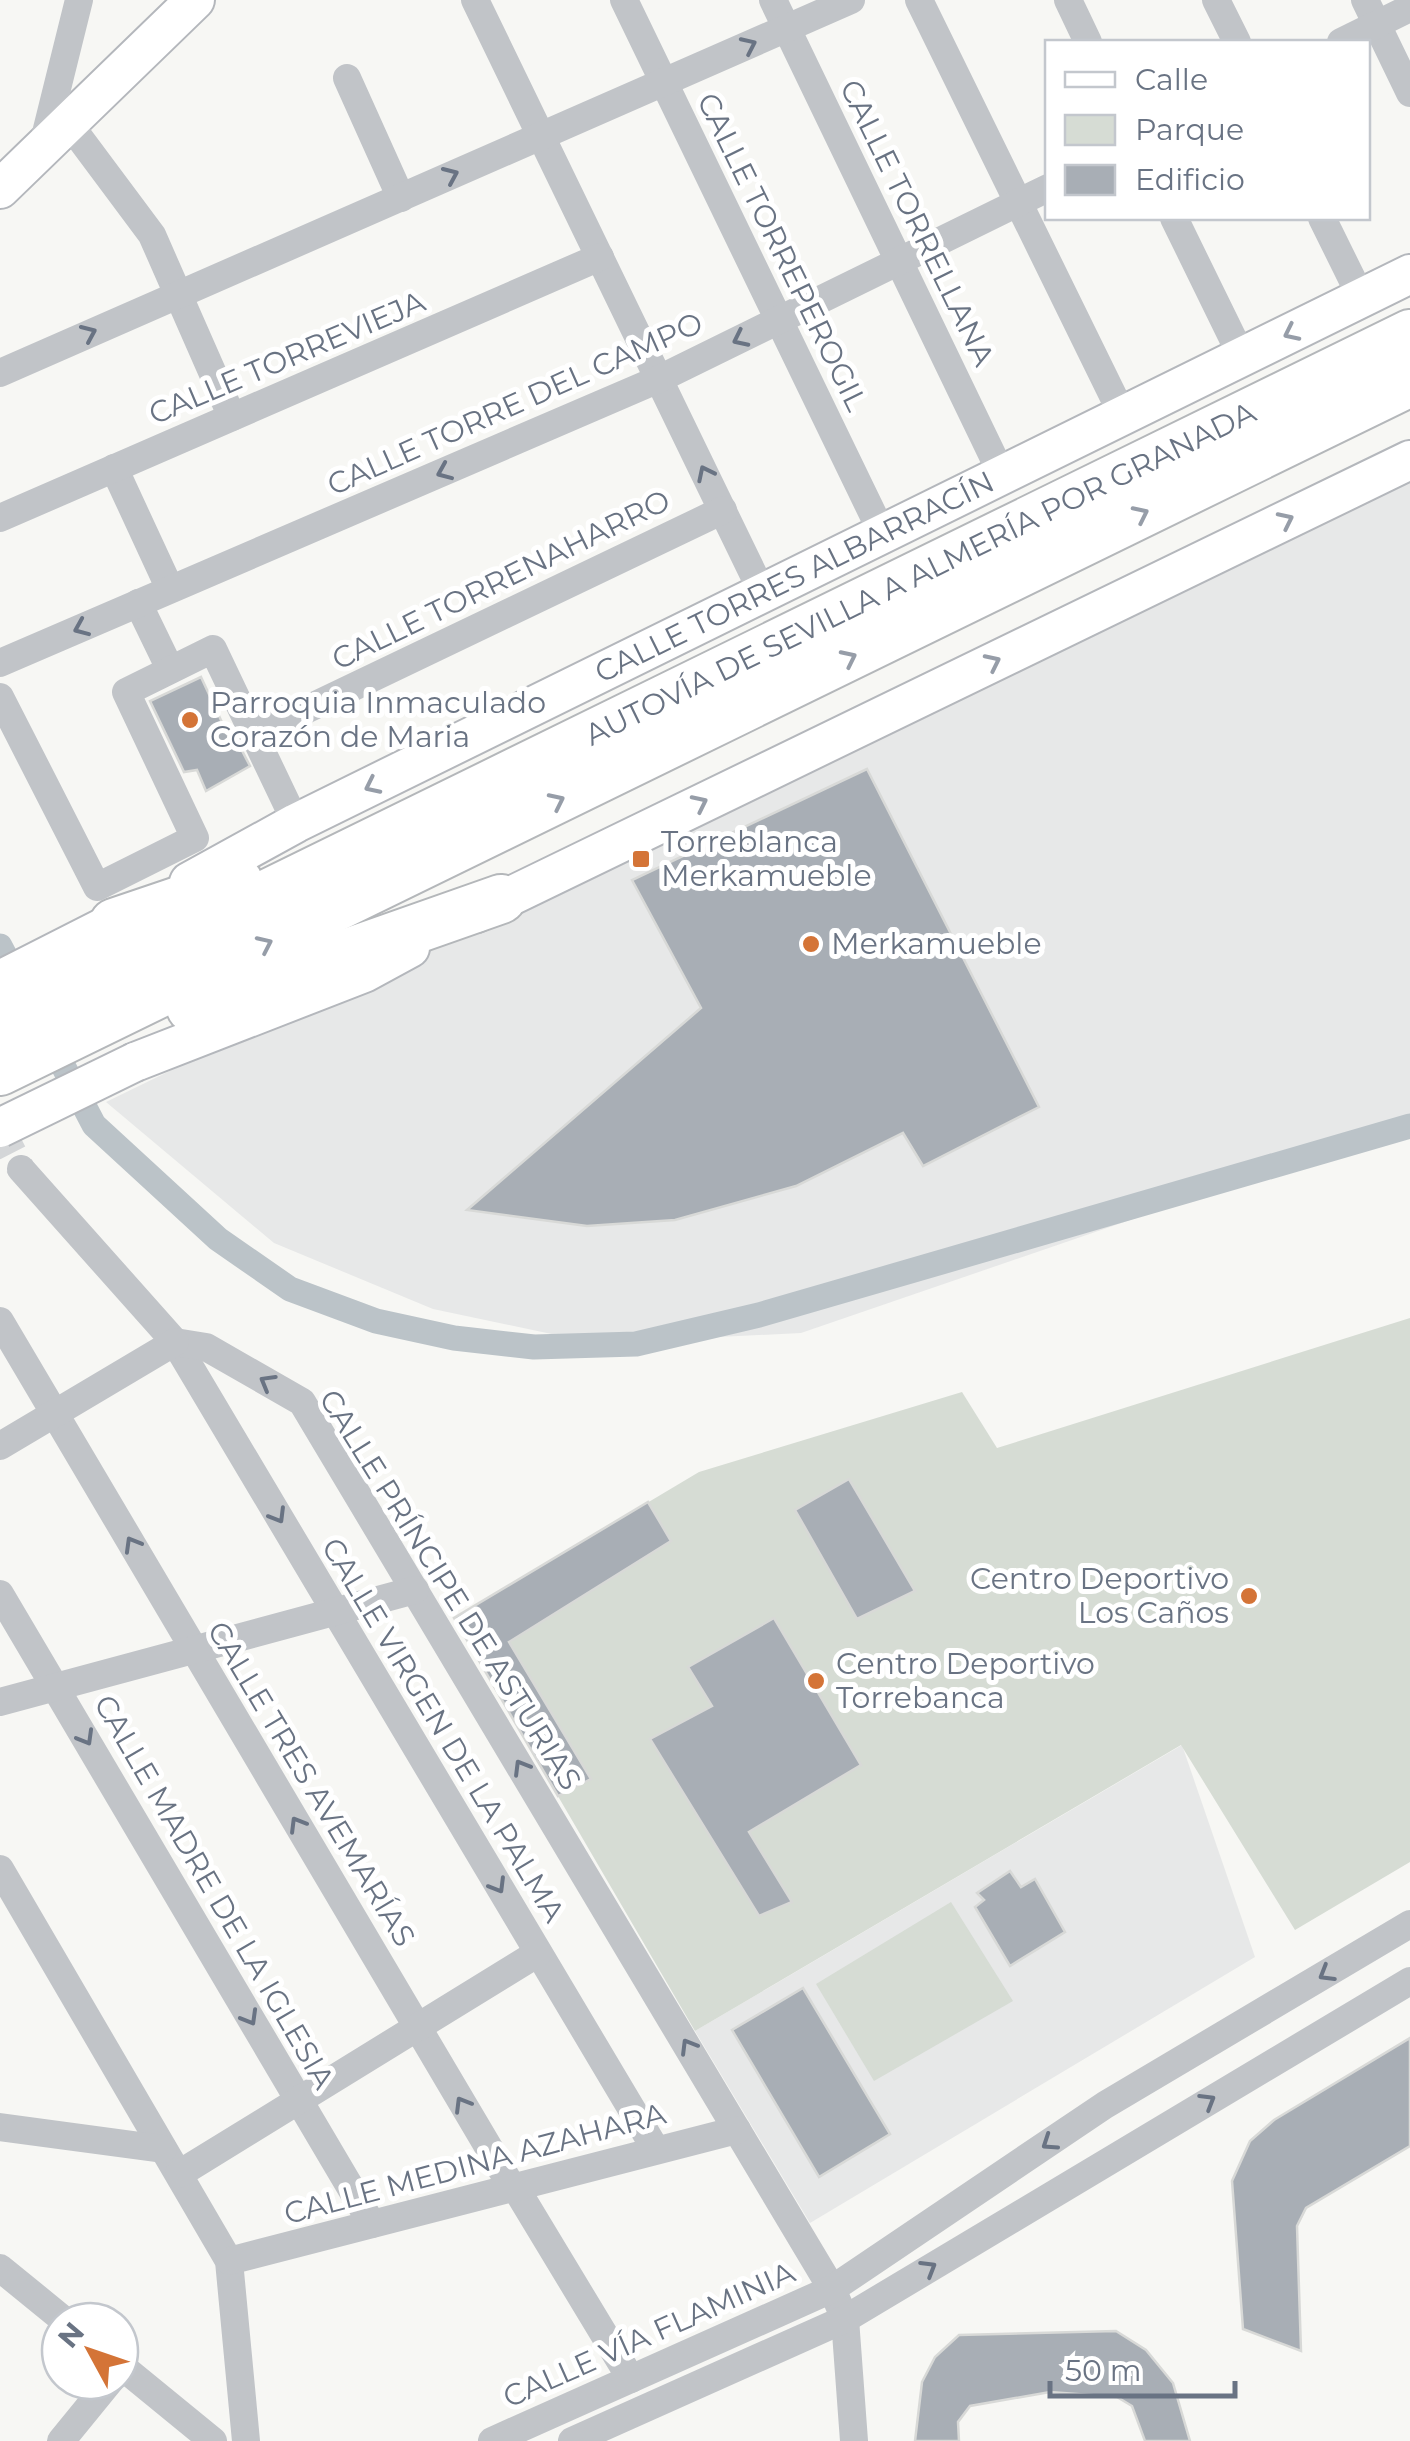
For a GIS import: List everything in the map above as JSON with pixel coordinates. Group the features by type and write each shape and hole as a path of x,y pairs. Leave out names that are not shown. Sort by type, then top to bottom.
{"highway":[{"name":"AUTOVÍA DE SEVILLA A ALMERÍA POR GRANADA","path":"0,1025 98,950 417,821 1410,334"},
{"name":"AUTOVÍA DE SEVILLA A ALMERÍA POR GRANADA","path":"0,1072 98,950 278,938 1410,382"},
{"path":"98,950 172,1015 501,899"}],"street":[{"path":"41,152 79,0"},
{"path":"0,189 195,0"},
{"path":"475,0 762,592"},
{"name":"CALLE TORREPEROGIL","path":"624,0 882,533"},
{"name":"CALLE TORRELLANA","path":"773,0 1002,475"},
{"path":"0,373 851,0"},
{"path":"919,0 1122,416"},
{"path":"1068,0 1087,40"},
{"path":"1216,0 1236,40"},
{"path":"1343,40 1371,12 1410,8"},
{"path":"1371,12 1410,93"},
{"path":"347,78 401,198"},
{"path":"70,125 152,235 232,417"},
{"name":"CALLE TORRE DEL CAMPO","path":"0,663 659,379 1045,189"},
{"path":"1175,220 1242,357"},
{"path":"1323,220 1362,299"},
{"name":"CALLE TORREVIEJA","path":"0,518 600,257"},
{"name":"CALLE TORRES ALBARRACÍN","path":"0,980 98,950 296,824 1410,274"},
{"path":"0,1128 135,1062 364,972 501,899 1410,460"},
{"path":"114,468 170,590"},
{"name":"CALLE TORRENAHARRO","path":"253,734 723,510"},
{"path":"138,604 170,669"},
{"path":"0,697 98,950 195,838 126,692 213,649 296,824"},
{"path":"0,1446 175,1342 21,1169"},
{"name":"CALLE TRES AVEMARÍAS","path":"0,1321 418,2029 631,2379"},
{"name":"CALLE PRÍNCIPE DE ASTURIAS","path":"175,1342 206,1346 302,1402 832,2289 845,2318 854,2441"},
{"name":"CALLE VIRGEN DE LA PALMA","path":"175,1342 656,2150"},
{"path":"0,1702 415,1590"},
{"name":"CALLE MADRE DE LA IGLESIA","path":"0,1594 372,2224"},
{"path":"0,1869 229,2261 246,2441"},
{"name":"CALLE VÍA FLAMINIA","path":"492,2441 832,2289 1105,2105 1410,1924"},
{"path":"179,2174 538,1953"},
{"path":"572,2441 845,2318 1410,1980"},
{"path":"0,2127 163,2148"},
{"name":"CALLE MEDINA AZAHARA","path":"229,2261 738,2130"},
{"path":"0,2268 40,2301"},
{"path":"140,2387 213,2441"},
{"path":"62,2441 94,2401"}],"shaded area":[{"path":"1410,468 1410,1124 801,1333 594,1343 433,1309 274,1243 106,1102"},
{"path":"1182,1745 1255,1957 810,2223 695,2031"}],"green space":[{"name":"Centro Deportivo Torrebanca","path":"1410,1318 1410,1862 1295,1930 1181,1745 695,2031 454,1618 699,1472 962,1392 997,1448"},
{"path":"951,1902 1013,2001 874,2081 816,1984"}],"building":[{"name":"Parroquia Inmaculado Corazón de Maria","path":"201,677 232,744 237,741 250,766 206,791 197,770 184,772 150,701"},
{"name":"Merkamueble","path":"867,769 1039,1107 923,1166 903,1133 796,1186 675,1220 587,1226 467,1210 701,1008 632,880"},
{"path":"849,1479 915,1591 857,1619 795,1510"},
{"path":"648,1502 671,1541 509,1642 591,1779 558,1796 454,1618"},
{"path":"774,1618 861,1765 749,1832 792,1902 759,1916 650,1739 712,1706 688,1667"},
{"path":"1010,1871 1021,1887 1035,1879 1065,1932 1010,1966 975,1907 984,1900 977,1893"},
{"path":"803,1988 890,2134 819,2177 732,2030"},
{"path":"1410,2038 1410,2146 1306,2208 1297,2226 1301,2351 1243,2329 1232,2181 1250,2141 1274,2120"},
{"path":"1116,2331 1146,2350 1173,2383 1190,2441 1145,2441 1132,2406 1117,2397 1050,2392 970,2406 958,2422 959,2441 915,2441 922,2382 935,2357 959,2335"}],"waterway":[{"path":"0,946 21,986"},
{"path":"49,1039 94,1125 218,1239 290,1289 376,1321 454,1338 534,1347 636,1344 759,1315 1410,1126"}],"tunnel":[{"path":"0,1128 21,1169"}],"place":[{"name":"Parroquia Inmaculado Corazón de Maria","path":"190,720"},
{"name":"Torreblanca Merkamueble","path":"641,859"},
{"name":"Merkamueble","path":"811,944"},
{"name":"Centro Deportivo Los Caños","path":"1249,1596"},
{"name":"Centro Deportivo Torrebanca","path":"816,1681"}]}
